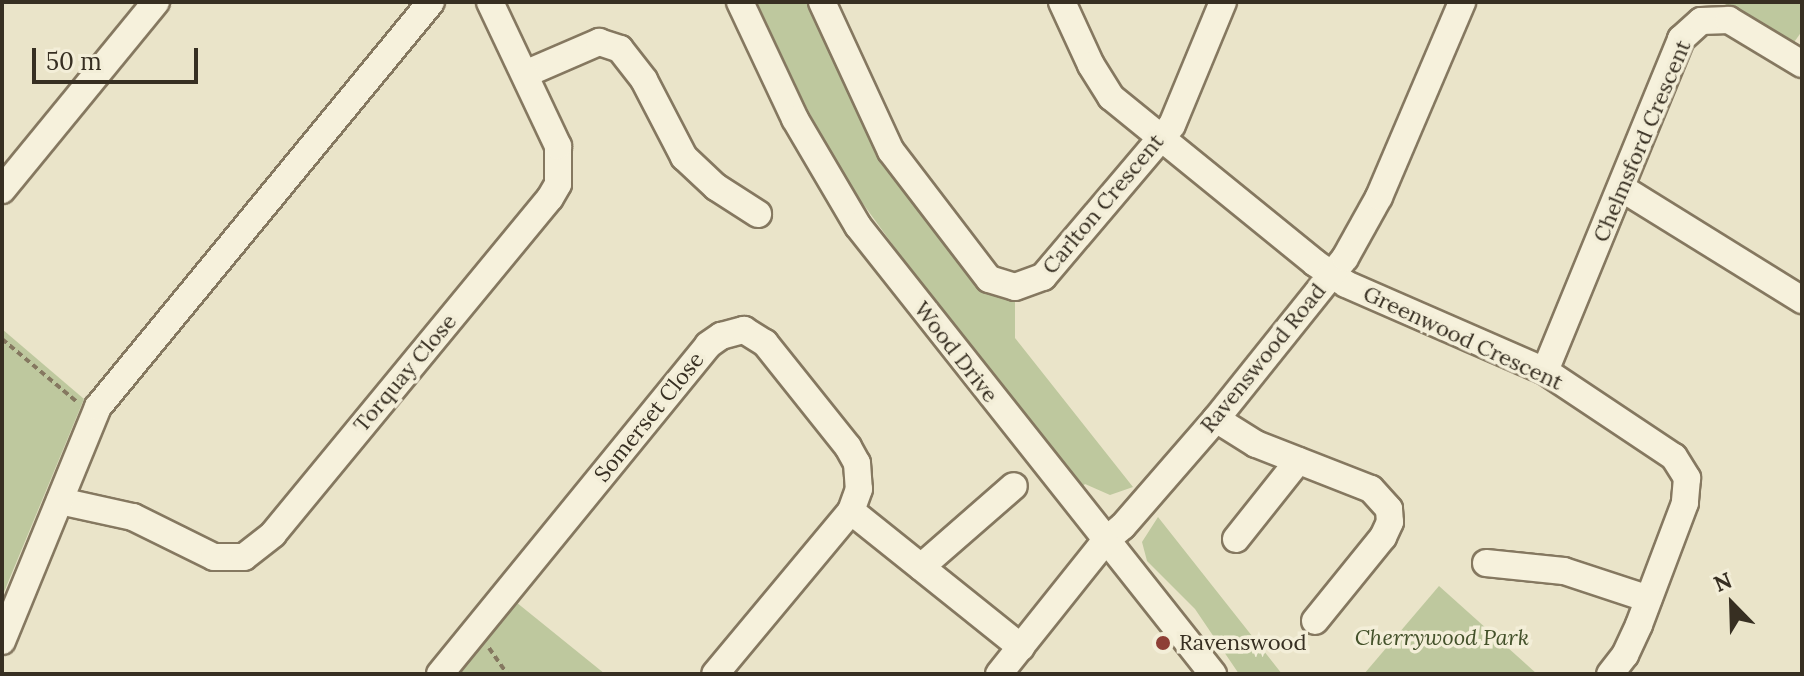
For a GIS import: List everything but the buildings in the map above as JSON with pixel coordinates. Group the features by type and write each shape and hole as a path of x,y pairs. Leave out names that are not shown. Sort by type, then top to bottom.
{"street":[{"path":"2,190 156,2"},
{"path":"2,641 95,417 108,395 431,2"},
{"name":"Torquay Close","path":"60,501 133,517 214,557 244,557 255,552 550,198 560,174 558,146 490,2"},
{"name":"Wood Drive","path":"740,2 795,119 858,226 1213,674"},
{"name":"Carlton Crescent","path":"822,2 891,151 989,279 1015,287 1043,277 1172,125 1223,2"},
{"name":"Greenwood Crescent","path":"1062,2 1099,81 1111,97 1331,274 1346,284 1545,371 1674,457 1687,478 1688,490 1649,599"},
{"name":"Ravenswood Road","path":"999,674 1105,541 1123,526 1216,419 1331,274 1368,222 1462,2"},
{"name":"Chelmsford Crescent","path":"1545,371 1623,189 1681,39 1701,21 1729,20 1802,64"},
{"path":"525,74 589,45 611,44 631,61 644,80 684,157 716,187 758,214"},
{"path":"1623,189 1802,300"},
{"name":"Somerset Close","path":"440,674 708,345 730,332 751,331 765,343 848,447 860,477 851,511 715,674"},
{"path":"1216,419 1256,444 1371,489 1389,509 1390,522 1383,537 1315,621"},
{"path":"1236,539 1298,461"},
{"path":"921,567 1014,486"},
{"path":"851,511 1021,647"},
{"path":"1486,563 1564,571 1649,599 1625,655 1610,674"}],"path":[{"path":"2,339 95,417"},
{"path":"507,674 532,674"}],"green space":[{"path":"757,2 821,2 890,152 1015,289 1015,338 1133,487 1110,495 1085,484 1081,488 922,285 845,179 793,82"},
{"path":"1722,2 1802,2 1802,31 1790,48"},
{"path":"2,329 84,399 2,597"},
{"path":"1158,517 1282,674 1239,674 1195,609 1147,561 1142,542"},
{"name":"Cherrywood Park","path":"1439,586 1537,674 1364,674"},
{"path":"511,598 605,674 448,674"}],"place":[{"name":"Ravenswood","path":"1163,643"}]}
